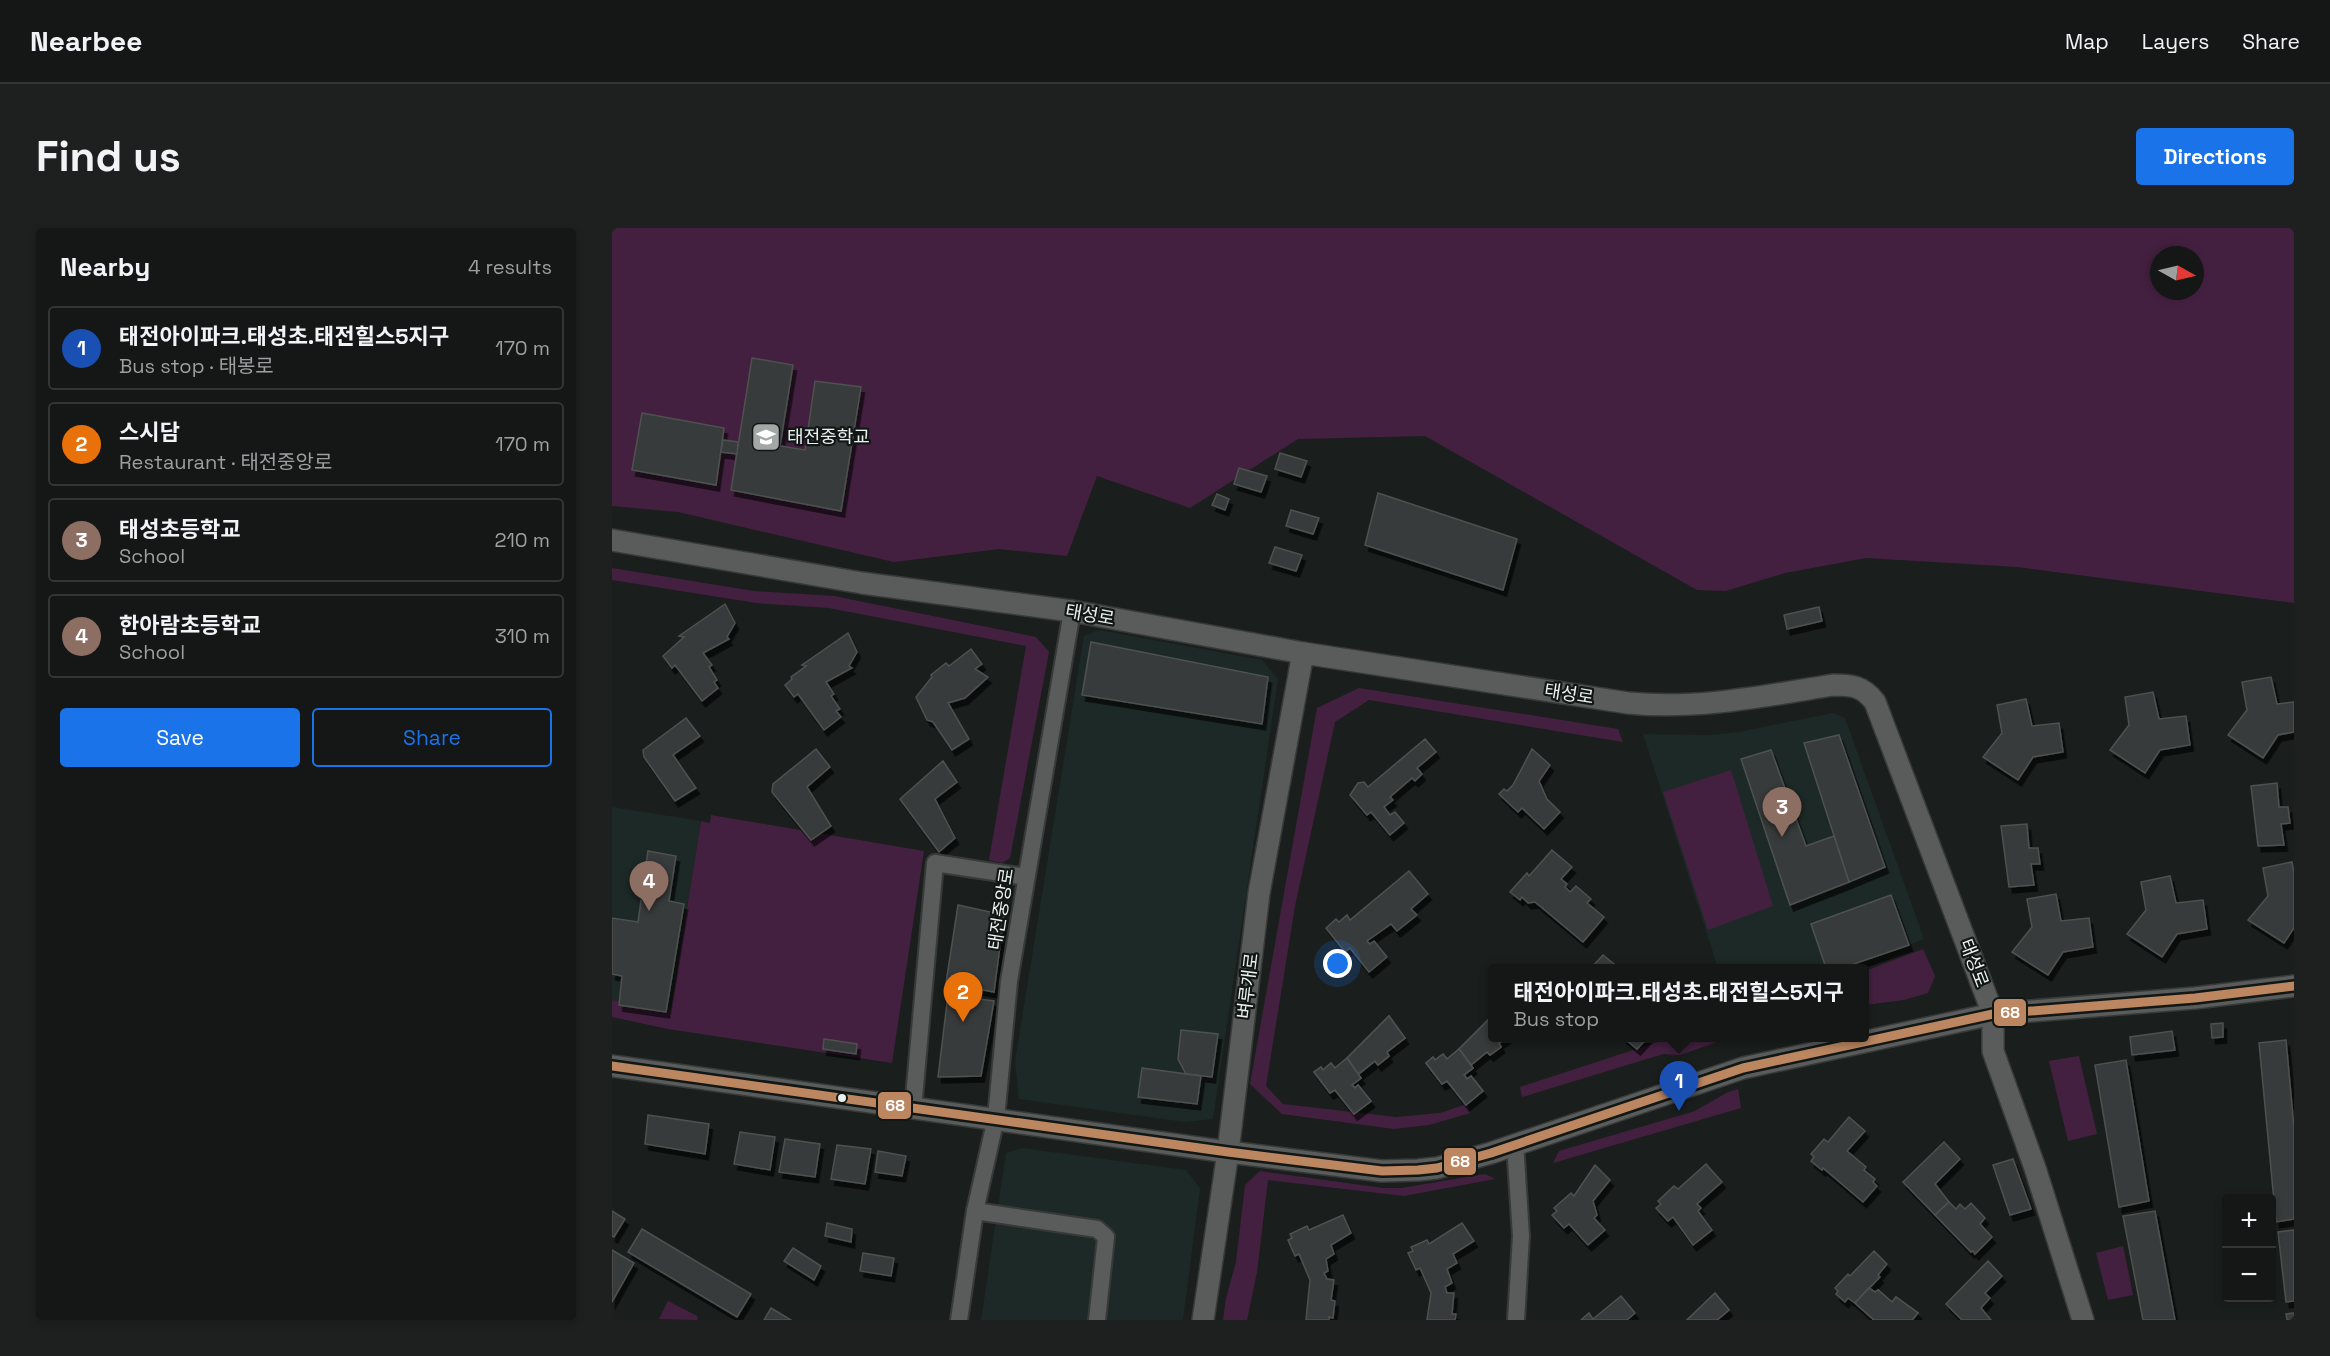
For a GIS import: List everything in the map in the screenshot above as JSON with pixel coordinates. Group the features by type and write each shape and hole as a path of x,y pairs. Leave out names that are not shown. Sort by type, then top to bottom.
{"street":[{"name":"태성로","path":"612,540 862,583 1072,611 1303,653 1658,706 1715,703 1833,685 1852,685 1866,691 1875,702 1993,1014 1993,1051 2036,1168 2083,1320"},
{"name":"태전중앙로","path":"959,1320 975,1211 996,1118 1010,981 1072,611"},
{"name":"벼루개로","path":"1203,1320 1228,1152 1259,893 1303,653"},
{"path":"913,1109 935,864 1026,877"},
{"path":"1869,1041 1993,1014 2195,998 2294,986"},
{"path":"612,1066 1228,1152 1382,1171 1437,1168 1491,1153 1515,1143 1743,1068 1863,1042"},
{"path":"1515,1143 1521,1236 1516,1320"},
{"path":"975,1211 1097,1229 1106,1237 1097,1320"}],"shaded area":[{"path":"612,228 2294,228 2294,603 2017,567 1866,558 1785,573 1726,591 1697,590 1425,436 1298,439 1190,508 1097,476 1067,556 999,549 894,562 678,512 612,506"},
{"path":"612,568 754,591 834,596 1036,637 1049,652 1010,858 1002,863 989,860 1026,646 829,608 756,603 612,580"},
{"path":"1099,630 1262,660 1278,679 1213,1119 1185,1122 1019,1099 1015,1061 1084,636"},
{"path":"1359,688 1618,729 1623,742 1369,700 1335,722 1295,906 1266,1086 1283,1104 1396,1117 1440,1113 1467,1104 1470,1113 1429,1125 1394,1129 1282,1114 1250,1084 1317,708"},
{"path":"1833,713 1845,718 1924,939 1861,964 1717,964 1643,734 1711,735 1739,732"},
{"path":"1731,770 1773,906 1708,930 1663,792"},
{"path":"612,807 701,821 671,1009 612,1000"},
{"path":"711,815 924,851 892,1063 668,1029 612,1017 612,1000 671,1009 701,821 710,823"},
{"path":"1923,949 1935,976 1928,993 1904,1000 1869,1004 1869,969"},
{"path":"1658,1042 1717,1042 1680,1055 1663,1054 1522,1097 1520,1087"},
{"path":"2079,1056 2097,1134 2068,1141 2049,1061"},
{"path":"1738,1089 1741,1108 1553,1163 1559,1151 1695,1111 1728,1092"},
{"path":"1022,1148 1186,1170 1200,1188 1183,1320 981,1320 1006,1153"},
{"path":"1260,1171 1383,1188 1401,1188 1485,1174 1495,1179 1404,1196 1268,1180 1257,1272 1247,1320 1223,1320 1226,1298 1236,1262 1245,1185"},
{"path":"2123,1246 2133,1295 2108,1300 2096,1253"},
{"path":"668,1301 697,1316 698,1320 659,1319"}],"building":[{"path":"752,358 793,365 780,446 805,450 815,381 861,387 841,511 731,490"},
{"path":"642,413 724,428 716,485 632,470"},
{"path":"723,440 738,442 737,454 721,452"},
{"path":"1280,453 1307,461 1301,477 1275,469"},
{"path":"1239,468 1267,476 1261,492 1234,484"},
{"path":"1378,493 1517,539 1503,590 1365,545"},
{"path":"1217,494 1229,499 1225,510 1212,505"},
{"path":"1291,510 1319,518 1313,534 1286,526"},
{"path":"1275,547 1302,555 1296,571 1269,563"},
{"path":"725,604 735,623 727,637 729,639 703,653 712,665 709,667 717,680 714,682 718,688 702,701 675,665 672,668 663,656 684,637 679,636"},
{"path":"1819,607 1822,621 1787,629 1784,615"},
{"path":"848,633 857,652 849,666 852,668 826,682 834,694 831,696 840,709 836,711 841,717 824,730 798,694 794,697 785,685 792,679 791,677 806,666 802,665"},
{"path":"1091,642 1268,677 1262,724 1082,695"},
{"path":"971,649 982,664 975,669 988,677 965,698 948,703 969,739 952,750 933,722 927,720 916,697 932,677 931,675 946,663 949,666"},
{"path":"2271,677 2277,704 2294,702 2294,732 2278,735 2263,758 2228,735 2247,710 2242,682"},
{"path":"2153,692 2159,719 2186,716 2190,745 2160,750 2145,773 2110,750 2129,725 2125,697"},
{"path":"2026,699 2032,726 2059,723 2063,752 2033,757 2018,780 1983,757 2002,733 1997,705"},
{"path":"686,718 700,736 673,755 696,788 675,801 644,757 643,750"},
{"path":"1839,735 1885,867 1849,882 1804,743"},
{"path":"1425,739 1436,752 1417,768 1422,774 1415,781 1412,778 1390,797 1393,800 1384,807 1390,815 1395,812 1404,823 1390,835 1371,812 1367,815 1350,795 1358,783 1364,782 1368,787"},
{"path":"816,749 830,767 807,787 831,826 811,840 772,792 773,784"},
{"path":"1532,749 1550,765 1539,781 1547,799 1560,812 1544,829 1522,808 1518,812 1499,794 1504,789 1507,791 1513,785"},
{"path":"1771,750 1806,846 1834,836 1849,882 1790,905 1741,759"},
{"path":"943,761 957,782 935,799 955,838 939,852 900,799"},
{"path":"2277,783 2279,807 2288,807 2290,823 2281,824 2284,845 2258,846 2251,786"},
{"path":"2027,824 2029,848 2038,848 2040,864 2031,864 2034,885 2009,887 2001,826"},
{"path":"1552,850 1572,867 1561,879 1567,884 1565,887 1570,892 1576,886 1591,899 1587,903 1604,917 1583,942 1535,902 1528,903 1522,897 1520,900 1510,892 1527,873 1529,876"},
{"path":"648,851 676,856 669,901 684,904 666,1012 619,1005 622,976 612,974 612,918 638,922"},
{"path":"2292,862 2294,928 2284,943 2248,920 2268,896 2263,868"},
{"path":"1409,871 1428,894 1411,909 1417,915 1397,931 1391,924 1367,941 1370,944 1374,941 1387,957 1369,972 1350,948 1345,952 1326,928 1336,919 1339,922 1347,915 1350,920"},
{"path":"2170,876 2176,903 2203,900 2207,929 2177,934 2162,957 2127,934 2146,910 2141,882"},
{"path":"2056,894 2061,921 2089,918 2093,947 2063,952 2048,975 2012,952 2032,927 2027,899"},
{"path":"1891,895 1909,945 1854,964 1825,964 1811,924"},
{"path":"958,905 1004,915 994,992 946,983"},
{"path":"1603,955 1614,964 1595,964"},
{"path":"948,995 994,1001 981,1076 938,1077"},
{"path":"1389,1016 1405,1038 1387,1052 1389,1056 1378,1065 1375,1061 1359,1074 1347,1058"},
{"path":"1389,1016 1405,1038 1387,1052 1389,1056 1378,1065 1375,1061 1358,1074 1347,1058"},
{"path":"1488,1020 1488,1042 1500,1042 1501,1047 1490,1055 1487,1052 1471,1065 1459,1049"},
{"path":"1488,1020 1488,1042 1500,1042 1501,1047 1490,1055 1487,1052 1471,1065 1459,1049"},
{"path":"2223,1023 2223,1037 2212,1038 2211,1024"},
{"path":"1181,1030 1218,1034 1212,1077 1186,1074 1178,1059"},
{"path":"2172,1031 2175,1050 2132,1055 2130,1037"},
{"path":"824,1039 857,1044 856,1054 823,1049"},
{"path":"2286,1040 2294,1128 2294,1219 2276,1222 2276,1194 2273,1194 2259,1043"},
{"path":"1629,1042 1643,1042 1637,1049"},
{"path":"1629,1042 1643,1042 1637,1049"},
{"path":"1459,1049 1473,1068 1464,1075 1467,1079 1471,1076 1483,1091 1466,1105 1447,1081 1442,1084 1426,1063 1433,1057 1435,1060 1443,1054 1447,1059"},
{"path":"1459,1049 1473,1068 1464,1075 1467,1079 1471,1076 1483,1091 1466,1105 1447,1081 1442,1084 1426,1063 1433,1057 1435,1060 1443,1054 1447,1059"},
{"path":"1347,1058 1361,1078 1352,1085 1355,1088 1358,1085 1371,1101 1354,1114 1335,1090 1330,1093 1314,1072 1321,1067 1323,1070 1331,1063 1335,1068"},
{"path":"1347,1058 1361,1078 1352,1085 1355,1088 1358,1085 1371,1101 1354,1114 1335,1090 1330,1093 1314,1072 1321,1067 1323,1070 1331,1063 1335,1068"},
{"path":"2126,1060 2149,1201 2119,1207 2095,1065"},
{"path":"1142,1068 1201,1076 1197,1104 1138,1097"},
{"path":"648,1115 709,1124 705,1154 645,1144"},
{"path":"1849,1117 1865,1131 1847,1151 1866,1167 1864,1170 1875,1179 1873,1182 1877,1186 1863,1202 1823,1168 1822,1170 1811,1161 1814,1157 1811,1154 1824,1139 1828,1142"},
{"path":"740,1132 775,1137 770,1170 734,1164"},
{"path":"785,1139 820,1144 815,1177 779,1172"},
{"path":"1944,1142 1960,1159 1935,1184 1949,1202 1935,1215 1903,1182"},
{"path":"837,1145 871,1149 865,1184 831,1179"},
{"path":"878,1151 906,1156 902,1176 875,1172"},
{"path":"2013,1159 2031,1209 2010,1215 1993,1165"},
{"path":"1706,1164 1722,1182 1697,1204 1701,1208 1698,1211 1712,1230 1693,1245 1673,1217 1668,1221 1656,1208 1661,1204 1658,1201 1674,1186 1678,1189"},
{"path":"1595,1165 1610,1180 1593,1201 1597,1215 1594,1218 1605,1230 1588,1245 1569,1224 1564,1228 1552,1215 1557,1211 1554,1208 1571,1193 1574,1196"},
{"path":"1949,1202 1956,1209 1960,1204 1965,1209 1971,1203 1985,1218 1980,1224 1992,1237 1975,1254 1935,1215"},
{"path":"612,1211 625,1219 614,1237 612,1236"},
{"path":"2155,1211 2175,1320 2143,1320 2123,1216"},
{"path":"1343,1215 1351,1233 1331,1245 1334,1254 1326,1259 1328,1271 1324,1273 1327,1279 1334,1280 1331,1300 1335,1301 1333,1318 1306,1320 1310,1280 1299,1254 1295,1256 1288,1240 1292,1238 1290,1234 1307,1226 1309,1230"},
{"path":"827,1223 852,1229 851,1242 825,1236"},
{"path":"1462,1223 1474,1241 1453,1254 1457,1263 1447,1269 1452,1283 1445,1287 1447,1293 1454,1293 1452,1314 1456,1314 1455,1320 1427,1320 1431,1293 1420,1268 1416,1270 1408,1253 1413,1251 1411,1247 1427,1240 1429,1244"},
{"path":"642,1229 751,1294 737,1317 628,1252"},
{"path":"2294,1230 2294,1301 2286,1302 2278,1232"},
{"path":"793,1248 821,1266 814,1280 784,1261"},
{"path":"612,1250 634,1263 612,1302"},
{"path":"1874,1251 1887,1264 1878,1275 1880,1277 1855,1303 1848,1298 1845,1302 1836,1294 1838,1291 1835,1288"},
{"path":"863,1253 894,1258 891,1276 860,1271"},
{"path":"1988,1261 2002,1276 1985,1293 1990,1298 1981,1308 1991,1320 1962,1320 1946,1304"},
{"path":"1869,1288 1875,1292 1878,1290 1892,1302 1896,1297 1918,1313 1912,1320 1874,1320 1855,1303"},
{"path":"1869,1288 1875,1292 1878,1290 1892,1302 1896,1297 1918,1313 1912,1320 1874,1320 1855,1303"},
{"path":"1715,1293 1729,1310 1717,1320 1687,1320"},
{"path":"1715,1293 1729,1310 1717,1320 1687,1320"},
{"path":"1621,1296 1635,1313 1627,1320 1581,1320 1589,1313 1593,1319"},
{"path":"771,1308 791,1320 764,1320"},
{"path":"2294,1313 2294,1320 2287,1320 2286,1314"}],"transit line":[{"name":"68","path":"1869,1041 1993,1014 2195,998 2294,986"},
{"name":"68","path":"612,1066 1228,1152 1382,1171 1437,1168 1491,1153 1743,1068 1863,1042"}],"place":[{"name":"태전중학교","path":"766,437"},
{"name":"태성초등학교","path":"1782,837"},
{"name":"한아람초등학교","path":"649,911"},
{"name":"스시담","path":"963,1022"},
{"name":"태전아이파크.태성초.태전힐스5지구","path":"1679,1111"}]}
